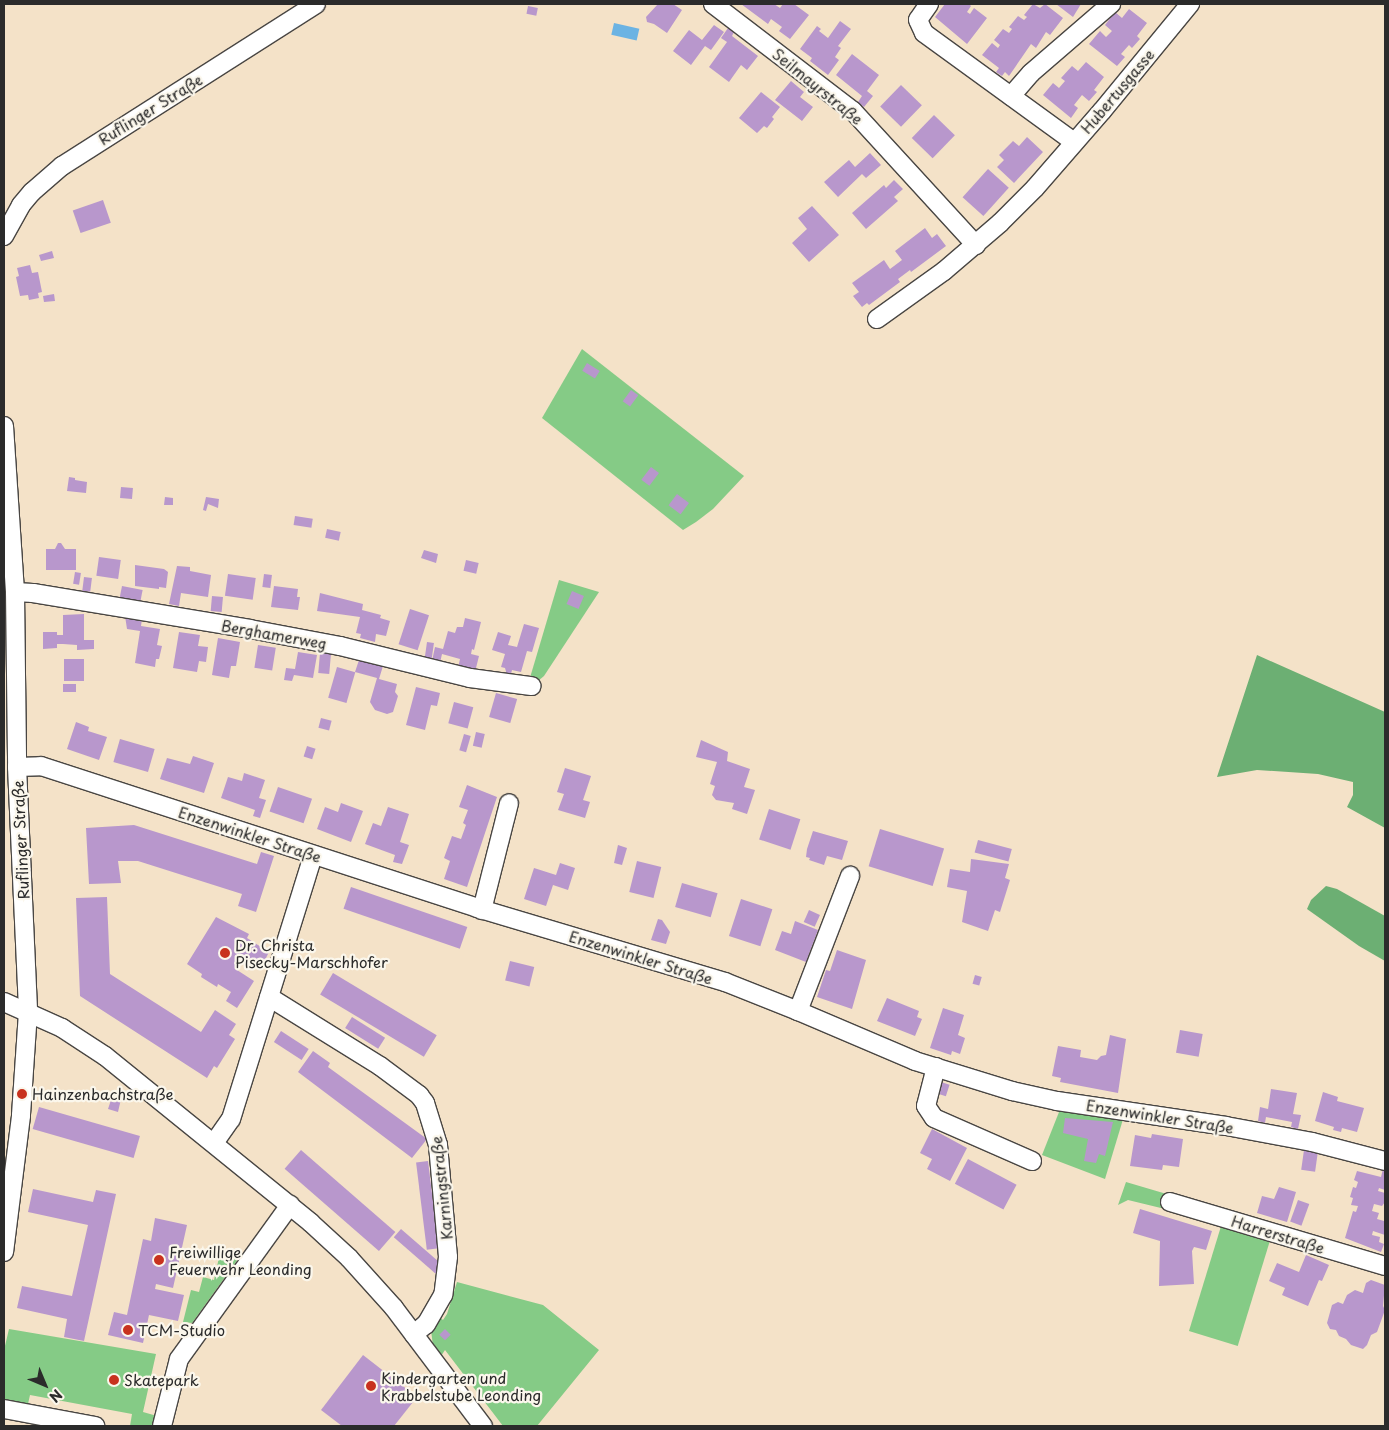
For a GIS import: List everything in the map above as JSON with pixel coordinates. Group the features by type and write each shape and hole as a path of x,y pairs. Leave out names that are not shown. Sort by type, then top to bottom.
{"street":[{"name":"Ruflinger Straße","path":"6,224 32,192 62,166 316,4"},
{"name":"Seilmayrstraße","path":"713,4 853,111 976,245"},
{"name":"Hubertusgasse","path":"929,4 918,20 924,33 1074,142 1184,6"},
{"path":"1011,96 1031,73 1112,4"},
{"path":"877,319 976,245 1035,188 1074,142"},
{"name":"Ruflinger Straße","path":"4,426 15,592 17,766 28,1012 21,1116 4,1252"},
{"name":"Berghamerweg","path":"15,592 33,593 250,629 340,646 470,678 531,686"},
{"name":"Enzenwinkler Straße","path":"17,766 41,766 482,910 678,967 798,1011 915,1061 1012,1091 1057,1101 1326,1144 1385,1161"},
{"path":"482,910 509,803"},
{"path":"214,1143 232,1118 313,855"},
{"path":"798,1011 850,876"},
{"name":"Karningstraße","path":"269,997 380,1066 419,1095 425,1103 438,1145 448,1257 443,1296 426,1324 414,1334"},
{"path":"4,1002 62,1028 98,1050 290,1205 349,1258 414,1334 483,1426"},
{"path":"936,1067 926,1106 934,1118 1032,1161"},
{"name":"Harrerstraße","path":"1170,1202 1385,1266"},
{"path":"162,1426 179,1359 290,1205"},
{"path":"4,1409 95,1426"}],"green space":[{"path":"582,349 744,476 713,509 683,530 542,418"},
{"path":"559,580 599,592 544,676 538,681 529,681"},
{"path":"1257,655 1385,712 1385,828 1347,807 1353,795 1353,782 1318,774 1257,770 1217,777"},
{"path":"1326,886 1337,889 1385,916 1385,961 1359,946 1307,909 1311,900"},
{"path":"1061,1107 1124,1116 1105,1179 1042,1155"},
{"path":"1126,1182 1170,1195 1165,1209 1128,1200 1118,1205"},
{"path":"1222,1223 1271,1238 1238,1346 1189,1331"},
{"path":"220,1253 241,1255 192,1323 183,1322 191,1290 199,1292 203,1277 214,1280"},
{"path":"457,1282 543,1305 599,1350 537,1426 503,1426 445,1350 441,1356 433,1346 431,1330 438,1316 443,1320 447,1314"},
{"path":"9,1329 156,1354 143,1412 157,1416 155,1423 151,1426 130,1426 132,1414 30,1395 28,1404 4,1399 4,1350"}],"water":[{"path":"614,23 639,29 637,41 611,35"}],"building":[{"path":"658,4 673,4 682,10 667,33 654,24 647,22 646,17"},
{"path":"741,4 774,4 780,8 783,4 794,4 809,15 790,39 779,31 782,27 771,19 768,24"},
{"path":"945,4 969,4 971,6 967,12 970,14 974,8 987,18 967,44 935,17"},
{"path":"1033,4 1040,8 1045,4 1063,18 1050,35 1046,32 1036,48 1031,44 1009,76 1005,72 1002,76 996,72 999,68 982,55 992,43 998,48 1000,45 994,40 1003,29 1009,33 1012,29 1009,27 1018,16 1024,20 1027,17 1024,15"},
{"path":"1056,4 1081,4 1073,17"},
{"path":"528,6 538,8 536,16 526,14"},
{"path":"1129,9 1147,23 1137,36 1140,39 1132,48 1129,45 1121,54 1125,57 1117,66 1089,44 1100,31 1106,37 1112,31 1105,25 1115,12 1122,18"},
{"path":"840,21 851,29 838,46 841,48 835,57 839,60 828,75 810,61 812,58 800,49 817,26 821,29 819,31 828,38"},
{"path":"714,25 724,32 711,50 705,46 691,65 673,51 689,30 702,40"},
{"path":"728,28 734,32 732,36 758,56 747,70 741,65 729,82 709,67 727,42 721,38"},
{"path":"852,54 879,75 867,91 873,96 864,107 858,102 862,96 836,75"},
{"path":"1086,62 1104,77 1094,90 1097,92 1089,101 1082,95 1074,105 1078,108 1071,118 1043,95 1053,83 1059,88 1065,81 1061,78 1072,66 1078,71"},
{"path":"791,81 804,92 800,97 813,107 802,121 775,100"},
{"path":"901,85 922,105 901,127 880,107"},
{"path":"761,92 780,107 772,117 774,119 767,128 764,126 757,133 739,118"},
{"path":"934,115 955,135 933,158 912,138"},
{"path":"1027,137 1043,152 1014,183 997,167 1004,160 999,155 1013,141 1019,146"},
{"path":"870,153 881,165 866,178 862,174 838,197 824,182 849,160 855,167"},
{"path":"988,169 1009,188 983,216 963,197"},
{"path":"894,180 903,189 894,197 898,201 866,229 852,213 884,185 886,188"},
{"path":"103,200 111,223 81,233 73,210"},
{"path":"812,206 839,235 809,262 792,243 807,229 798,218"},
{"path":"925,228 932,238 937,234 946,246 911,272 910,270 898,279 900,282 869,305 867,303 862,307 853,296 859,292 852,283 884,260 890,269 902,260 895,251"},
{"path":"52,251 54,258 41,261 39,255"},
{"path":"30,265 32,273 38,272 42,292 38,293 39,298 29,300 28,295 20,296 16,277 19,276 17,268"},
{"path":"54,294 55,301 44,302 43,296"},
{"path":"587,363 600,371 595,379 582,371"},
{"path":"631,390 638,395 630,407 623,401"},
{"path":"651,467 659,473 649,486 641,480"},
{"path":"69,477 87,482 86,493 67,491"},
{"path":"121,487 133,488 132,499 120,498"},
{"path":"677,494 689,503 681,514 669,505"},
{"path":"165,497 173,498 173,505 164,505"},
{"path":"206,497 219,499 218,508 208,504 206,511 203,510"},
{"path":"295,516 313,519 311,528 294,525"},
{"path":"327,529 341,532 339,541 325,538"},
{"path":"58,543 61,543 65,549 76,549 76,570 46,570 46,549 55,549"},
{"path":"424,550 438,554 436,563 421,558"},
{"path":"99,557 121,560 118,579 96,576"},
{"path":"466,560 479,563 476,574 464,571"},
{"path":"135,565 164,569 168,572 166,588 135,586"},
{"path":"177,566 190,567 190,571 211,575 208,597 181,593 179,606 169,604"},
{"path":"75,572 81,573 79,585 73,584"},
{"path":"228,574 256,578 253,600 225,596"},
{"path":"264,574 272,575 270,588 262,587"},
{"path":"84,577 92,578 90,592 82,591"},
{"path":"122,586 143,590 140,602 120,598"},
{"path":"274,586 298,589 297,597 300,597 298,610 271,607"},
{"path":"572,591 584,596 578,609 567,604"},
{"path":"320,593 363,604 362,610 381,615 380,618 390,621 386,636 376,634 375,642 360,638 361,634 356,633 360,617 317,611"},
{"path":"212,596 223,597 222,612 211,611"},
{"path":"410,609 429,615 418,650 399,644"},
{"path":"84,614 84,640 94,640 94,649 77,650 77,645 57,644 57,648 43,649 43,632 57,632 57,635 63,635 63,615"},
{"path":"125,616 142,619 141,626 160,629 157,645 162,646 159,659 156,659 155,667 135,663 140,631 127,629"},
{"path":"465,618 481,622 474,650 472,649 471,654 479,656 475,672 458,668 460,659 442,654 440,663 432,661 435,647 443,649 448,631 455,633 457,627 463,627"},
{"path":"524,624 539,628 532,652 527,651 521,672 512,670 511,674 507,675 505,668 501,667 505,654 492,650 498,632 511,636 508,645 517,647"},
{"path":"179,632 200,635 198,646 208,647 206,662 199,661 197,672 173,668"},
{"path":"218,638 240,642 236,666 231,666 229,678 212,675"},
{"path":"427,642 434,643 432,659 425,658"},
{"path":"258,645 276,648 272,671 254,668"},
{"path":"298,652 317,655 313,678 294,675 292,681 284,680 286,668 295,669"},
{"path":"320,653 331,654 329,674 318,673"},
{"path":"64,659 84,659 84,681 64,681"},
{"path":"359,660 383,666 379,679 397,684 395,692 398,696 393,712 387,714 375,710 370,702 377,678 355,672"},
{"path":"337,667 355,672 346,703 328,698"},
{"path":"63,684 76,684 76,692 63,692"},
{"path":"416,687 440,693 437,706 431,705 425,730 406,725"},
{"path":"496,693 517,699 510,723 489,717"},
{"path":"454,702 473,707 468,728 448,723"},
{"path":"321,718 332,721 329,731 318,728"},
{"path":"76,722 89,727 88,731 107,737 99,760 67,749"},
{"path":"476,732 485,734 482,748 473,746"},
{"path":"464,734 471,736 466,752 459,750"},
{"path":"120,739 155,749 148,772 113,762"},
{"path":"701,740 728,752 727,761 750,769 744,787 755,790 747,814 732,809 734,803 716,800 712,795 715,786 710,784 717,762 696,757"},
{"path":"307,746 316,749 312,759 304,756"},
{"path":"193,756 214,763 204,793 160,779 167,758 190,764"},
{"path":"565,768 591,776 583,800 590,802 585,818 558,810 564,794 557,792"},
{"path":"244,773 265,780 259,798 266,800 260,818 253,816 255,810 221,798 228,777 242,781"},
{"path":"467,785 497,797 467,887 444,879 450,861 444,858 452,836 461,839 466,825 463,823 468,810 459,807"},
{"path":"278,787 312,799 304,823 270,812"},
{"path":"341,803 363,811 351,842 317,829 325,807 338,812"},
{"path":"388,807 409,814 400,842 409,845 402,864 393,862 395,855 365,844 373,823 381,826"},
{"path":"769,809 800,819 790,850 759,839"},
{"path":"134,825 257,864 261,852 274,856 256,912 238,906 242,894 138,861 118,861 121,883 89,884 86,828"},
{"path":"880,829 944,849 933,886 869,866"},
{"path":"813,831 848,841 842,860 827,856 824,865 809,860 810,858 806,857"},
{"path":"978,840 1012,849 1008,862 975,853"},
{"path":"618,845 627,848 622,865 614,863"},
{"path":"971,859 1009,864 1005,878 1010,880 1000,912 995,910 988,931 962,922 967,891 947,887 950,869 970,872"},
{"path":"637,861 661,867 654,898 629,892"},
{"path":"560,863 575,868 568,890 553,885 546,906 524,899 534,868 556,875"},
{"path":"682,883 718,893 711,917 675,907"},
{"path":"351,887 467,927 460,949 344,909"},
{"path":"107,897 110,974 201,1032 215,1010 236,1024 229,1035 235,1039 217,1068 214,1066 207,1078 80,996 76,898"},
{"path":"741,899 772,909 760,946 729,936"},
{"path":"809,910 820,915 815,927 804,922"},
{"name":"Dr. Christa Pisecky-Marschhofer","path":"216,917 249,934 247,938 269,952 260,970 243,960 237,970 254,981 237,1008 226,1001 231,992 218,984 217,987 201,977 202,974 187,964"},
{"path":"658,919 662,920 670,932 666,944 651,940"},
{"path":"795,921 818,930 806,962 775,950 782,931 791,934"},
{"path":"837,950 866,960 852,1009 817,997 826,970 830,971"},
{"path":"510,961 534,967 529,986 505,980"},
{"path":"333,973 437,1035 424,1057 320,994"},
{"path":"975,975 982,977 979,986 973,984"},
{"path":"887,998 919,1011 917,1017 922,1019 915,1036 877,1021"},
{"path":"943,1008 964,1015 958,1035 965,1038 960,1054 952,1051 951,1055 930,1048"},
{"path":"352,1017 385,1038 378,1049 345,1028"},
{"path":"1180,1030 1203,1034 1199,1057 1176,1053"},
{"path":"281,1031 309,1049 302,1060 274,1042"},
{"path":"1110,1035 1126,1039 1118,1093 1060,1082 1061,1078 1052,1076 1058,1046 1081,1050 1080,1057 1097,1060 1101,1056 1106,1055"},
{"path":"313,1051 330,1063 328,1067 427,1139 412,1158 298,1072"},
{"path":"941,1082 950,1085 946,1096 937,1093"},
{"path":"1271,1089 1297,1093 1293,1114 1301,1115 1298,1129 1291,1127 1292,1122 1266,1117 1265,1123 1258,1121 1260,1107 1268,1109"},
{"path":"1323,1092 1338,1097 1337,1101 1364,1108 1357,1132 1342,1128 1341,1132 1333,1130 1334,1127 1315,1121"},
{"path":"112,1097 121,1099 118,1112 108,1109"},
{"path":"39,1107 140,1136 134,1158 33,1129"},
{"path":"1065,1118 1113,1122 1105,1156 1099,1154 1096,1163 1084,1161 1088,1139 1063,1133"},
{"path":"932,1129 967,1148 950,1181 927,1169 932,1159 920,1153"},
{"path":"1152,1134 1183,1139 1179,1167 1163,1165 1162,1170 1130,1166 1135,1135 1151,1138"},
{"path":"301,1150 395,1232 379,1251 285,1169"},
{"path":"1304,1150 1318,1152 1315,1172 1301,1170"},
{"path":"968,1159 1017,1185 1003,1210 955,1184"},
{"path":"428,1161 439,1248 427,1250 416,1162"},
{"path":"1383,1169 1385,1169 1385,1190 1379,1188 1378,1191 1385,1193 1385,1202 1382,1206 1374,1204 1372,1211 1379,1213 1377,1219 1384,1221 1385,1235 1373,1231 1372,1235 1380,1237 1379,1242 1384,1244 1381,1252 1345,1238 1353,1211 1356,1212 1358,1206 1351,1205 1353,1198 1350,1197 1353,1187 1356,1188 1358,1182 1354,1180 1357,1171 1381,1177"},
{"path":"1279,1187 1296,1192 1287,1222 1257,1213 1262,1196 1274,1199"},
{"path":"33,1189 93,1202 96,1190 116,1194 84,1341 64,1337 67,1319 17,1308 22,1286 72,1296 88,1225 28,1212"},
{"path":"1298,1200 1309,1204 1301,1226 1290,1222"},
{"path":"1140,1209 1212,1231 1206,1250 1194,1247 1192,1251 1194,1284 1159,1286 1160,1241 1133,1233"},
{"path":"155,1218 187,1225 173,1288 156,1284 155,1289 184,1295 178,1321 149,1315 143,1343 108,1335 114,1312 127,1315 143,1239 151,1241"},
{"path":"401,1229 443,1265 435,1273 394,1237"},
{"path":"1306,1255 1329,1265 1322,1281 1319,1280 1308,1306 1282,1295 1285,1288 1269,1281 1277,1263 1299,1272"},
{"path":"1371,1280 1385,1285 1383,1306 1385,1310 1377,1332 1371,1335 1363,1349 1351,1345 1346,1339 1339,1336 1336,1330 1330,1329 1327,1323 1332,1305 1338,1302 1343,1304 1347,1295 1355,1290 1363,1293 1366,1283"},
{"path":"445,1329 451,1335 445,1340 439,1335"},
{"name":"Kindergarten und Krabbelstube Leonding","path":"363,1355 417,1397 394,1426 342,1426 321,1410"}],"place":[{"name":"Dr. Christa Pisecky-Marschhofer","path":"225,953"},
{"name":"Hainzenbachstraße","path":"22,1094"},
{"name":"Freiwillige Feuerwehr Leonding","path":"159,1260"},
{"name":"TCM-Studio","path":"128,1330"},
{"name":"Skatepark","path":"114,1380"},
{"name":"Kindergarten und Krabbelstube Leonding","path":"371,1386"}]}
